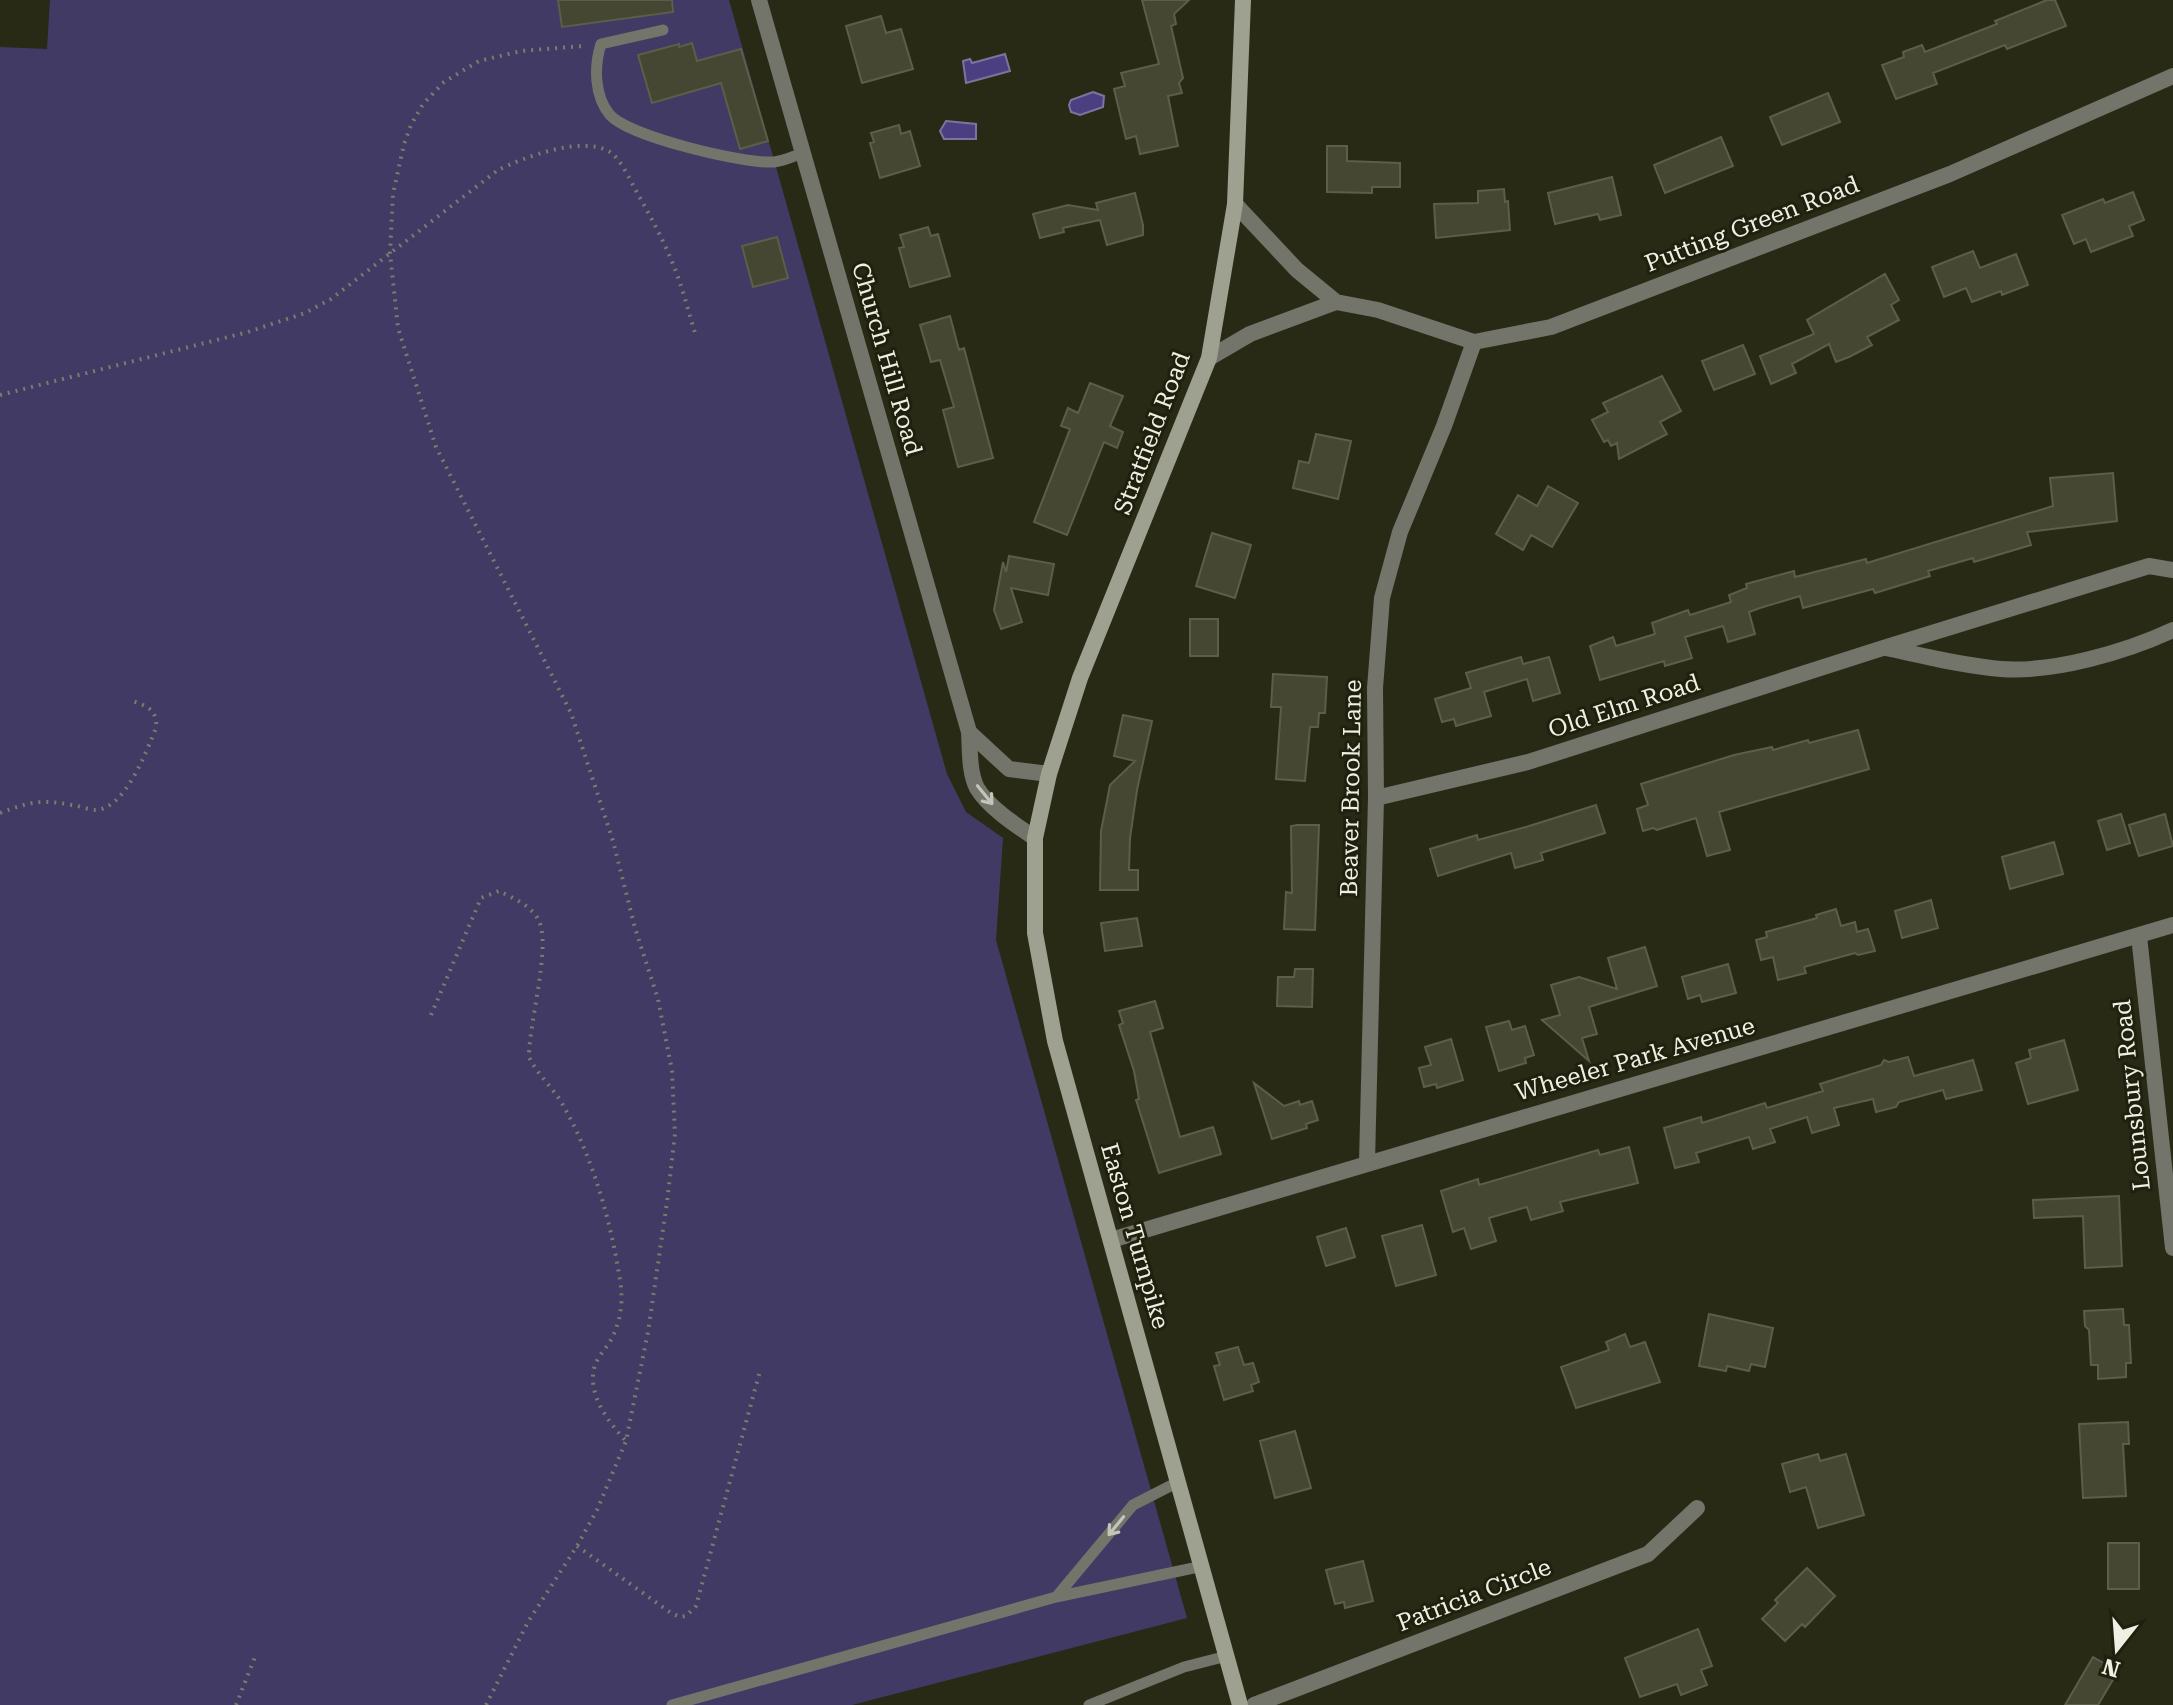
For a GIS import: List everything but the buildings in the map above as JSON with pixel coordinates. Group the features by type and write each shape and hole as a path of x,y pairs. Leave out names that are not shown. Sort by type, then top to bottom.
{"main road":[{"name":"Stratfield Road","path":"1049,774 1080,678 1209,358 1235,204 1243,0"},
{"name":"Easton Turnpike","path":"1049,774 1035,838 1035,933 1052,1025 1240,1705"}],"street":[{"name":"Church Hill Road","path":"759,0 969,732 977,788 1005,817 1035,838"},
{"name":"Putting Green Road","path":"1235,204 1297,270 1336,302 1378,310 1474,342 1551,327 1950,174 2173,76"},
{"name":"Putting Green Road","path":"1209,358 1281,320 1336,302"},
{"name":"Beaver Brook Lane","path":"1367,1162 1376,798 1375,688 1382,598 1400,532 1444,426 1474,342"},
{"name":"Old Elm Road","path":"1376,798 1528,762 2149,566 2173,570"},
{"name":"Old Elm Road","path":"1883,648 1990,667 2021,669 2092,659 2173,630"},
{"path":"969,732 1009,769 1049,774"},
{"name":"Wheeler Park Avenue","path":"1111,1240 2173,925"},
{"name":"Lounsbury Road","path":"2139,936 2173,1248"},
{"name":"Patricia Circle","path":"1254,1705 1648,1554 1697,1508"}],"lane":[{"path":"663,30 601,44 596,73 602,99 610,114 623,125 686,147 755,161 775,162 803,153"},
{"path":"1056,1597 1133,1505 1178,1482"},
{"path":"672,1705 1056,1597 1203,1566"},
{"path":"1089,1705 1184,1667 1227,1656"}],"path":[{"path":"486,1705 528,1622 597,1510 626,1441 648,1332 675,1134 672,1071 658,999 635,928 613,841 571,713 436,447 398,328 390,253 393,194 411,125 434,90 479,61 521,51 601,44"},
{"path":"0,395 293,318 331,299 498,170 525,156 550,149 602,149 619,162 672,262 695,333"},
{"path":"0,813 29,802 55,802 95,810 114,801 126,789 156,728 157,717 152,710 129,700"},
{"path":"431,1015 481,898 499,891 523,904 538,919 542,942 529,1057 558,1096 589,1157 620,1280 622,1298 618,1323 596,1362 593,1382 608,1420 626,1441"},
{"path":"577,1546 671,1613 680,1617 692,1612 709,1562 719,1515 760,1371"},
{"path":"236,1705 255,1657"}],"shaded area":[{"path":"50,0 729,0 947,774 966,812 1003,838 996,940 1187,1618 852,1705 0,1705 0,47 47,49"},
{"path":"1005,54 1010,71 966,83 963,61 970,59 972,63"},
{"path":"1093,92 1104,96 1103,107 1080,115 1071,112 1071,100"},
{"path":"946,121 976,124 976,139 944,139 940,131"}]}
